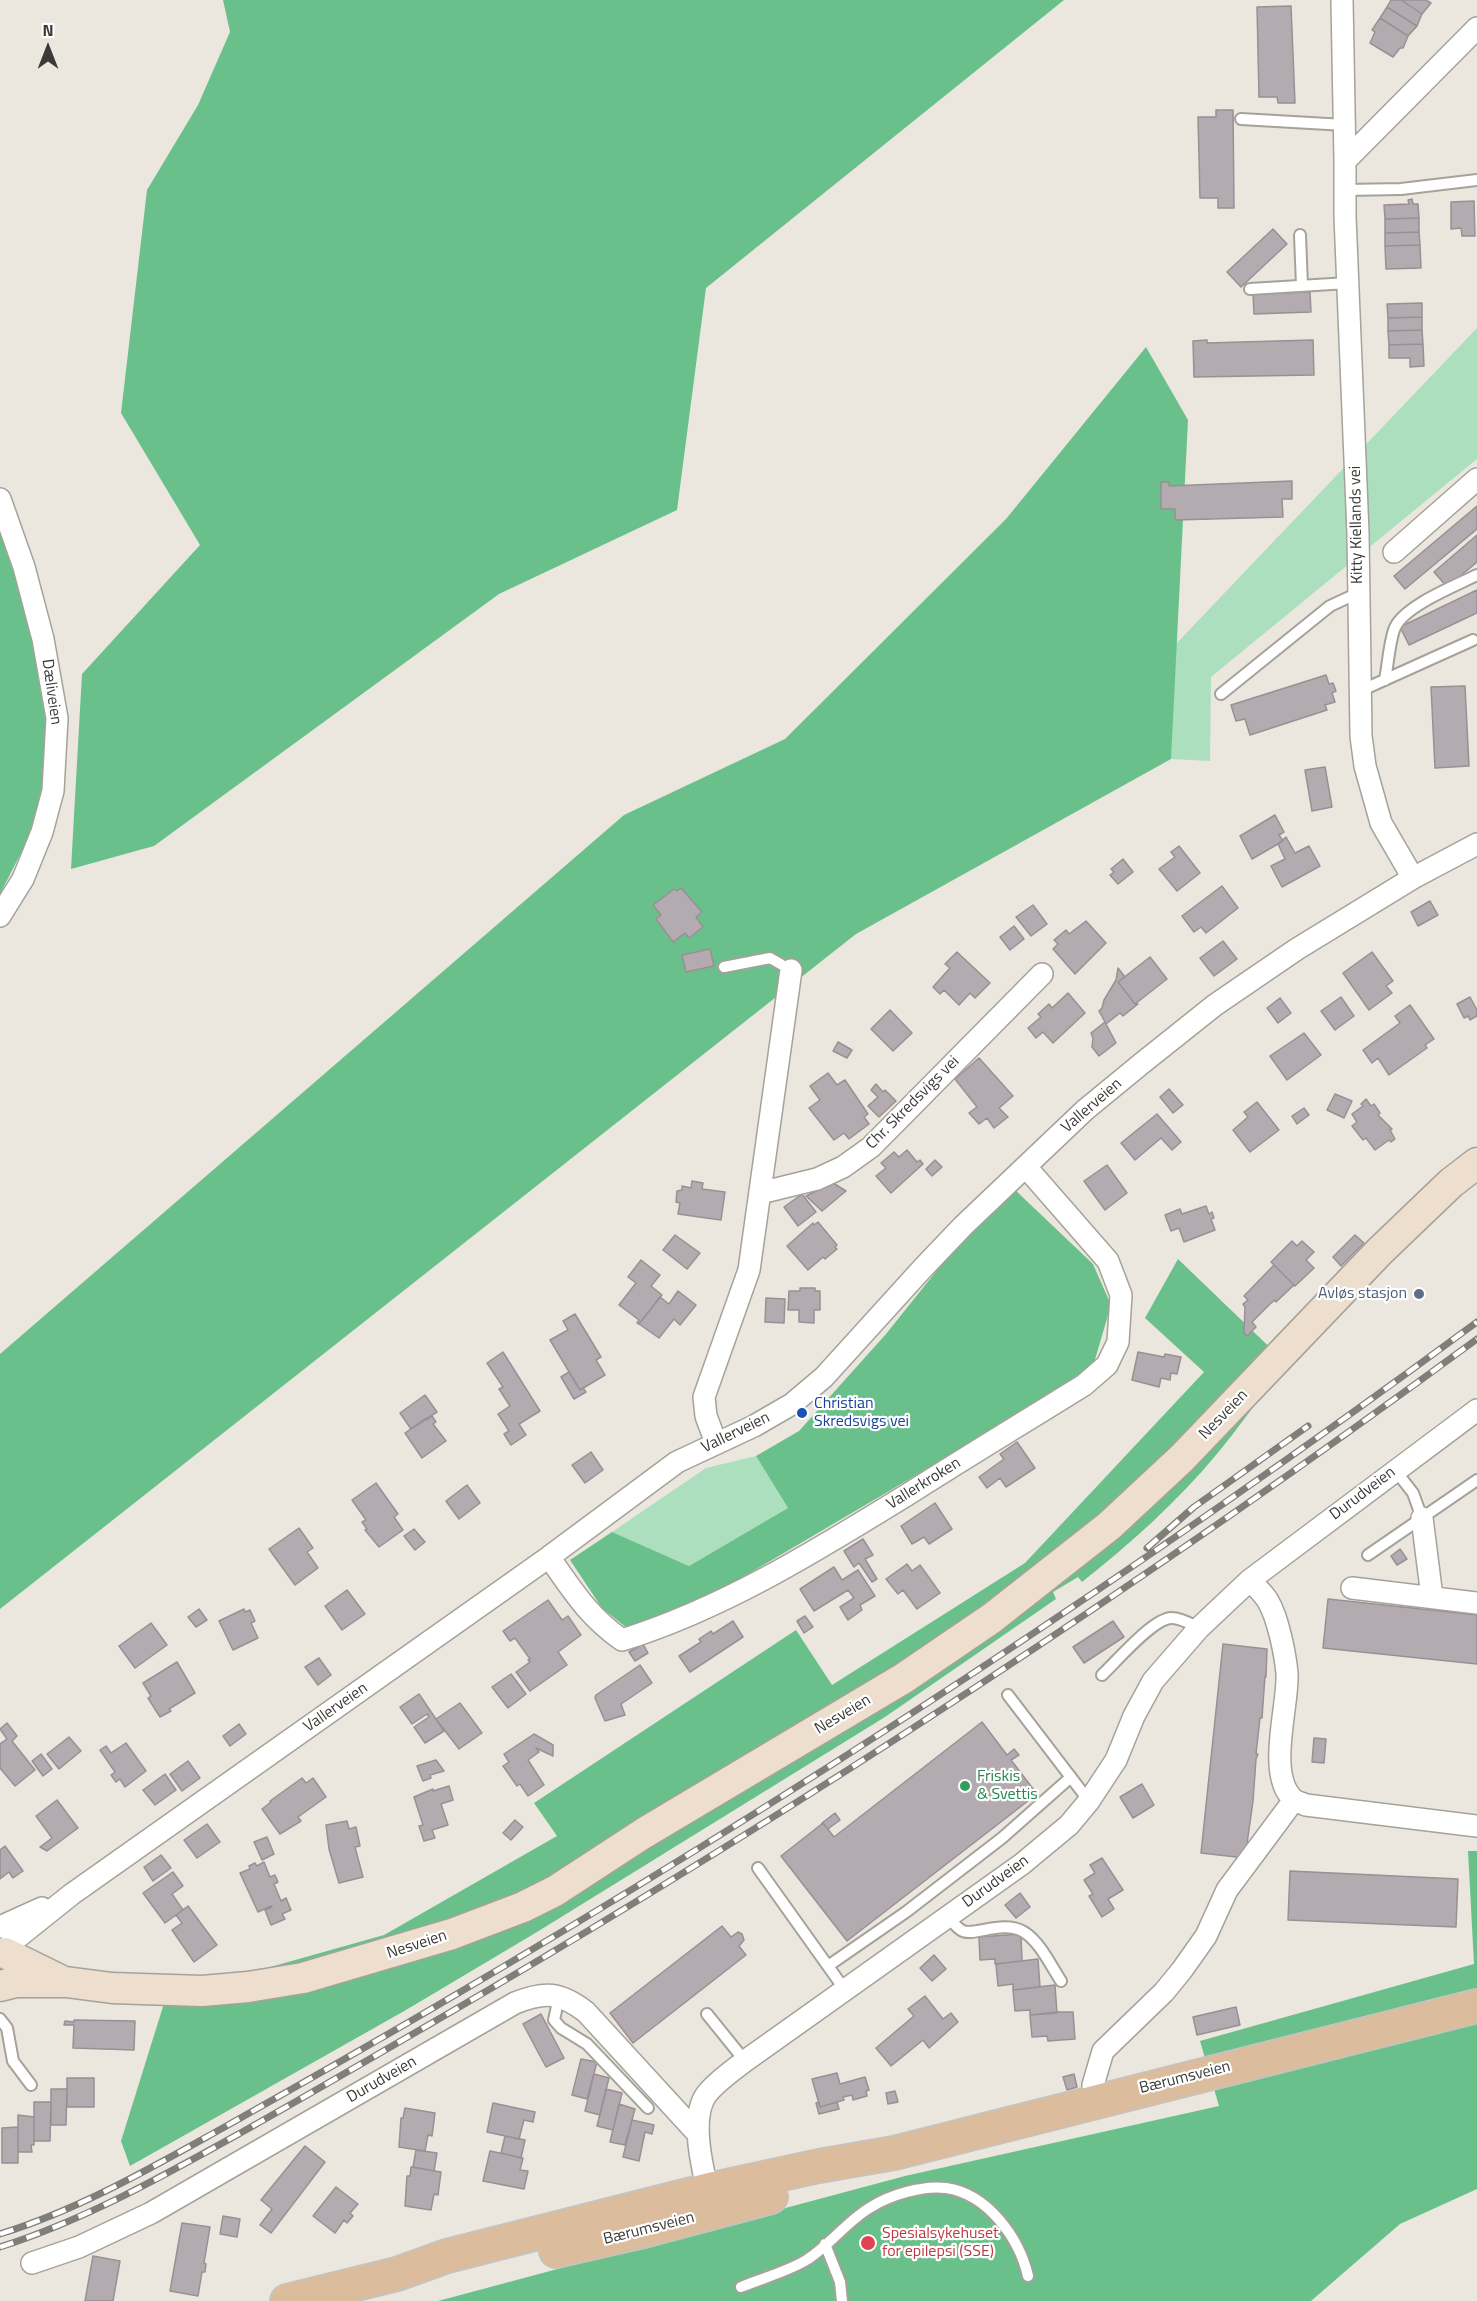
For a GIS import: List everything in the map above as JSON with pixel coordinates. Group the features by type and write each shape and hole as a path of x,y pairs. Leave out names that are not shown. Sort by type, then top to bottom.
{"main road":[{"name":"Bærumsveien","path":"287,2301 397,2274 452,2269 577,2247 711,2202 825,2180 894,2153 1477,2006"}],"street":[{"name":"Kitty Kiellands vei","path":"1342,0 1345,190 1361,736 1371,789 1381,823 1413,878"},
{"path":"1345,160 1477,28"},
{"path":"1394,552 1477,479"},
{"name":"Dæliveien","path":"0,499 24,567 43,639 57,718 53,791 42,832 23,879 0,916"},
{"name":"Vallerveien","path":"1,1958 12,1942 72,1894 549,1557 677,1462 754,1426 792,1404 824,1377 922,1269 1084,1110 1215,1005 1297,949 1413,878 1477,844"},
{"path":"716,1443 706,1416 704,1397 749,1270 791,970"},
{"name":"Chr. Skredsvigs vei","path":"760,1193 817,1179 843,1167 871,1147 1042,974"},
{"name":"Nesveien","path":"1,1958 66,1982 112,1988 202,1991 248,1988 303,1978 452,1934 523,1907 555,1891 644,1833 904,1678 992,1618 1109,1526 1182,1458 1380,1251 1451,1183 1477,1163"},
{"name":"Vallerkroken","path":"549,1557 582,1605 600,1625 622,1640 650,1631 693,1615 777,1571 856,1526 1084,1385 1107,1365 1118,1342 1121,1295 1108,1262 1026,1167"},
{"name":"Durudveien","path":"711,2202 698,2133 705,2096 745,2061 1022,1864 1069,1825 1089,1801 1116,1760 1134,1716 1153,1681 1199,1628 1250,1581 1477,1410"},
{"path":"1422,1518 1432,1597"},
{"path":"1250,1581 1268,1601 1278,1630 1287,1674 1280,1743 1281,1767 1285,1787 1294,1800 1306,1805 1477,1826"},
{"path":"1352,1588 1477,1603"},
{"path":"1092,2085 1103,2051 1164,1992 1182,1970 1206,1936 1227,1890 1294,1800"},
{"name":"Durudveien","path":"32,2263 79,2247 151,2213 515,2003 534,1996 559,1997 574,2003 586,2012 698,2133"}],"lane":[{"path":"1241,119 1345,125"},
{"path":"1345,190 1401,189 1477,180"},
{"path":"1300,235 1302,286"},
{"path":"1250,289 1348,283"},
{"path":"1385,680 1394,630 1400,618 1477,575"},
{"path":"1221,694 1330,606 1358,593"},
{"path":"1360,691 1473,640"},
{"path":"724,967 770,958 791,970"},
{"path":"1395,1470 1413,1494 1422,1518"},
{"path":"1368,1555 1477,1480"},
{"path":"1102,1675 1154,1626 1166,1618 1174,1618 1199,1628"},
{"path":"1008,1695 1089,1801"},
{"path":"828,1966 906,1912 1002,1838 1071,1777"},
{"path":"758,1868 845,1990"},
{"path":"948,1917 962,1932 970,1933 987,1928 1010,1927 1022,1931 1031,1937 1061,1981"},
{"path":"559,1997 554,2019 561,2028 587,2044 648,2108"},
{"path":"707,2014 745,2061"},
{"path":"0,2019 7,2028 13,2061 31,2085"},
{"path":"741,2287 807,2260 854,2218 873,2205 921,2189 947,2188 976,2200 989,2211 1015,2240 1024,2258 1028,2276"},
{"path":"825,2244 840,2282 842,2301"}],"green space":[{"path":"223,0 1064,0 706,288 677,510 499,594 154,846 71,869 82,674 200,545 121,413 147,190 198,105 230,32"},
{"path":"1477,328 1477,459 1211,677 1210,761 1171,759 1174,646"},
{"path":"1146,347 1188,420 1171,759 856,934 0,1609 0,1354 624,815 785,739 1006,519"},
{"path":"0,527 41,643 49,798 0,894"},
{"path":"1013,1188 1093,1264 1111,1305 1094,1363 1042,1401 682,1613 627,1628 602,1608 570,1560 612,1532 689,1566 788,1508 756,1456 799,1431 886,1334 966,1234"},
{"path":"1178,1259 1286,1363 1201,1472 1169,1506 1118,1553 1082,1582 1078,1577 1053,1592 1056,1599 885,1717 537,1932 406,2010 130,2166 121,2141 171,1981 217,1982 384,1935 557,1836 534,1803 796,1630 832,1685 1025,1563 1204,1372 1145,1318"},
{"path":"756,1456 788,1508 689,1566 612,1532 706,1468"},
{"path":"1468,1851 1477,1851 1477,2189 1400,2224 1311,2301 438,2301 905,2176 1219,2106 1200,2041 1474,1964"}],"building":[{"path":"1391,0 1401,0 1422,14 1417,26 1387,7"},
{"path":"1401,0 1426,0 1431,3 1422,14"},
{"path":"1291,6 1295,103 1278,103 1277,97 1259,97 1257,7"},
{"path":"1387,7 1417,26 1408,36 1380,18"},
{"path":"1380,18 1408,36 1403,48 1400,48 1393,57 1370,43 1375,32 1372,30"},
{"path":"1216,110 1233,110 1234,208 1218,208 1218,198 1200,198 1198,117 1216,117"},
{"path":"1412,199 1413,204 1418,204 1419,218 1385,219 1384,205 1409,204 1408,200"},
{"path":"1474,201 1475,236 1462,236 1461,228 1451,229 1451,202"},
{"path":"1419,218 1419,232 1385,233 1385,219"},
{"path":"1273,229 1287,244 1241,287 1227,272"},
{"path":"1419,232 1420,245 1385,246 1385,233"},
{"path":"1420,245 1421,268 1386,269 1385,246"},
{"path":"1310,292 1311,312 1254,314 1253,294"},
{"path":"1422,303 1422,317 1388,318 1387,304"},
{"path":"1422,317 1422,330 1388,331 1388,318"},
{"path":"1422,330 1423,344 1389,345 1388,331"},
{"path":"1207,340 1207,343 1313,340 1314,375 1194,377 1193,341"},
{"path":"1423,344 1424,366 1410,367 1410,358 1389,358 1389,345"},
{"path":"1292,481 1292,499 1282,499 1283,517 1175,520 1175,509 1161,509 1161,482 1169,482 1169,486"},
{"path":"1477,506 1477,529 1405,589 1394,576"},
{"path":"1477,535 1477,562 1447,587 1434,572"},
{"path":"1477,590 1477,613 1409,645 1400,627"},
{"path":"1326,675 1329,684 1333,683 1336,691 1332,693 1335,702 1325,705 1327,710 1250,735 1245,719 1236,721 1231,705"},
{"path":"1465,686 1469,766 1435,768 1431,687"},
{"path":"1325,767 1332,807 1312,811 1305,770"},
{"path":"1275,815 1284,832 1279,835 1283,841 1252,859 1240,836"},
{"path":"1286,837 1295,853 1309,846 1320,866 1282,887 1271,866 1285,859 1278,844"},
{"path":"1179,846 1200,873 1177,891 1159,869 1175,857 1171,852"},
{"path":"1123,859 1133,872 1118,884 1110,875 1114,872 1111,869"},
{"path":"1222,886 1238,908 1206,933 1201,927 1194,932 1182,916"},
{"path":"681,888 702,912 696,917 703,927 689,938 685,933 673,942 656,919 661,915 653,905 674,889 677,891"},
{"path":"1430,901 1438,915 1418,926 1411,912"},
{"path":"1033,905 1047,924 1031,936 1016,917"},
{"path":"1086,921 1106,943 1075,974 1053,949 1058,944 1054,940 1066,930 1069,934"},
{"path":"1014,926 1024,939 1010,950 1000,937"},
{"path":"1223,941 1237,959 1214,976 1200,958"},
{"path":"710,949 714,966 686,972 682,955"},
{"path":"957,952 990,983 975,998 970,993 959,1005 944,990 940,994 933,987 950,968 945,964"},
{"path":"1372,952 1393,981 1386,986 1392,993 1369,1010 1343,973"},
{"path":"1150,957 1167,979 1135,1004 1118,982"},
{"path":"1118,968 1125,977 1118,982 1135,1004 1138,1004 1123,1016 1120,1013 1106,1024 1099,1011 1116,980"},
{"path":"1068,993 1085,1013 1053,1043 1043,1032 1036,1038 1028,1028 1041,1017 1038,1014 1049,1004 1052,1008"},
{"path":"1341,997 1354,1016 1335,1030 1321,1011"},
{"path":"1470,997 1477,1010 1477,1016 1470,1020 1468,1016 1464,1018 1457,1004"},
{"path":"1280,998 1291,1013 1278,1023 1267,1008"},
{"path":"1410,1005 1434,1039 1425,1045 1427,1048 1389,1075 1378,1058 1372,1063 1363,1050 1400,1023 1395,1016"},
{"path":"890,1010 912,1033 893,1051 871,1029"},
{"path":"1105,1022 1116,1043 1099,1056 1092,1047 1091,1033"},
{"path":"1304,1033 1321,1055 1287,1080 1270,1056"},
{"path":"838,1042 852,1050 847,1058 833,1051"},
{"path":"979,1058 1013,1096 999,1108 1008,1117 994,1128 987,1118 979,1124 969,1113 977,1107 955,1079"},
{"path":"828,1073 837,1085 845,1080 868,1114 864,1117 869,1124 849,1139 844,1133 834,1140 809,1108 820,1100 810,1086"},
{"path":"876,1084 896,1101 879,1117 868,1106 878,1097 871,1090"},
{"path":"1169,1089 1183,1105 1173,1113 1160,1097"},
{"path":"1335,1094 1352,1101 1344,1118 1327,1110"},
{"path":"1366,1099 1371,1106 1374,1104 1380,1113 1378,1115 1392,1129 1390,1130 1395,1139 1391,1142 1389,1140 1375,1150 1366,1138 1363,1140 1352,1126 1357,1122 1352,1114 1363,1106 1361,1104"},
{"path":"1257,1102 1279,1130 1250,1152 1233,1130 1248,1117 1244,1112"},
{"path":"1304,1108 1309,1115 1297,1124 1292,1116"},
{"path":"1157,1114 1181,1142 1172,1150 1161,1138 1135,1160 1121,1143"},
{"path":"907,1150 917,1162 920,1160 923,1164 891,1193 876,1176 886,1168 881,1163 894,1152 899,1157"},
{"path":"935,1160 942,1167 932,1176 926,1169"},
{"path":"1107,1165 1127,1193 1105,1210 1084,1181"},
{"path":"692,1181 703,1183 702,1189 725,1192 721,1220 678,1214 680,1203 676,1202 677,1191 682,1190 682,1186 691,1188"},
{"path":"833,1183 846,1191 822,1211 806,1196"},
{"path":"802,1194 816,1212 798,1226 784,1207"},
{"path":"1206,1206 1209,1214 1212,1212 1214,1218 1211,1219 1215,1230 1184,1242 1179,1228 1171,1231 1165,1215 1180,1209 1182,1214"},
{"path":"818,1222 837,1245 835,1247 837,1249 808,1270 787,1246 813,1223 814,1225"},
{"path":"675,1235 700,1253 687,1269 663,1250"},
{"path":"1355,1235 1364,1243 1341,1266 1333,1257"},
{"path":"1292,1241 1297,1246 1302,1241 1314,1252 1306,1260 1314,1268 1295,1286 1271,1262"},
{"path":"641,1260 660,1275 651,1286 662,1295 639,1324 637,1323 639,1320 619,1305 636,1283 628,1277"},
{"path":"1274,1265 1294,1285 1252,1322 1256,1327 1247,1336 1244,1333 1245,1307 1243,1304 1248,1300 1244,1296"},
{"path":"800,1288 815,1288 815,1291 820,1291 820,1310 814,1310 814,1323 799,1322 799,1310 788,1310 789,1291 800,1291"},
{"path":"678,1291 696,1305 680,1325 674,1319 659,1338 639,1324 660,1297 669,1304"},
{"path":"766,1298 785,1299 784,1323 765,1322"},
{"path":"575,1314 601,1357 596,1360 605,1375 580,1390 550,1340 568,1330 563,1321"},
{"path":"503,1352 540,1411 519,1424 526,1435 511,1445 504,1434 509,1431 498,1414 510,1406 499,1389 503,1387 487,1363"},
{"path":"1138,1352 1164,1357 1165,1354 1181,1357 1177,1374 1171,1373 1170,1380 1161,1378 1159,1387 1132,1380"},
{"path":"569,1372 580,1390 583,1388 586,1392 574,1399 561,1377"},
{"path":"425,1395 437,1412 411,1429 400,1413"},
{"path":"432,1416 436,1422 433,1424 446,1441 422,1458 405,1433"},
{"path":"1017,1442 1035,1468 1006,1487 1000,1478 987,1488 979,1477 1004,1459 1000,1454"},
{"path":"591,1452 603,1470 585,1483 572,1465"},
{"path":"376,1483 398,1514 394,1517 403,1530 379,1547 365,1530 367,1529 362,1522 366,1520 352,1500"},
{"path":"467,1485 480,1503 459,1519 446,1501"},
{"path":"935,1503 952,1529 929,1544 924,1537 912,1544 901,1526"},
{"path":"299,1528 313,1548 307,1552 318,1568 295,1585 269,1549"},
{"path":"414,1529 425,1542 415,1550 404,1536"},
{"path":"863,1539 873,1555 865,1559 877,1579 872,1582 859,1563 854,1567 844,1551"},
{"path":"1400,1549 1407,1559 1397,1565 1391,1556"},
{"path":"907,1564 912,1571 920,1565 940,1593 917,1609 903,1590 898,1594 886,1579"},
{"path":"834,1567 842,1580 858,1570 875,1596 860,1605 862,1610 848,1620 840,1607 854,1598 848,1590 814,1611 800,1589"},
{"path":"347,1590 365,1614 342,1630 325,1606"},
{"path":"1328,1599 1477,1615 1477,1664 1323,1648"},
{"path":"548,1600 562,1620 568,1616 581,1635 558,1652 567,1665 530,1691 516,1672 530,1662 528,1660 530,1659 515,1638 510,1641 503,1631"},
{"path":"199,1609 207,1620 196,1627 188,1617"},
{"path":"244,1609 245,1612 250,1610 255,1621 251,1623 258,1638 233,1650 219,1621"},
{"path":"805,1616 813,1627 804,1633 797,1621"},
{"path":"733,1621 743,1637 690,1672 679,1656 701,1642 699,1639 711,1631 713,1634"},
{"path":"1113,1621 1124,1637 1084,1663 1073,1647"},
{"path":"151,1623 167,1645 135,1668 119,1646"},
{"path":"643,1644 648,1653 635,1661 629,1652"},
{"path":"1223,1644 1267,1649 1262,1718 1260,1718 1253,1801 1245,1858 1201,1853"},
{"path":"319,1658 331,1675 318,1685 305,1667"},
{"path":"177,1662 195,1693 160,1717 148,1698 151,1696 143,1683"},
{"path":"640,1665 652,1683 621,1704 625,1715 605,1721 595,1698 596,1695"},
{"path":"511,1674 526,1694 508,1708 492,1687"},
{"path":"419,1694 444,1731 425,1743 414,1727 429,1717 427,1714 412,1724 400,1707"},
{"path":"460,1703 482,1733 459,1749 436,1719"},
{"path":"982,1722 1007,1755 1014,1749 1019,1755 1011,1760 1037,1794 847,1941 781,1856 823,1823 834,1837"},
{"path":"7,1723 17,1736 12,1741 35,1770 15,1786 0,1768 0,1744 7,1739 0,1729"},
{"path":"239,1724 246,1734 230,1746 223,1736"},
{"path":"534,1734 553,1745 553,1756 536,1748 539,1752 528,1760 544,1785 528,1796 520,1784 517,1786 503,1766 509,1762 504,1754"},
{"path":"69,1737 81,1751 59,1769 47,1754"},
{"path":"1314,1738 1326,1739 1324,1763 1312,1762"},
{"path":"126,1743 146,1771 125,1787 120,1779 116,1782 111,1775 115,1772 100,1750 106,1746 111,1753"},
{"path":"41,1754 52,1769 43,1776 32,1761"},
{"path":"436,1760 444,1771 430,1775 431,1778 423,1781 417,1766"},
{"path":"188,1761 200,1778 182,1791 170,1774"},
{"path":"165,1774 176,1790 155,1805 143,1790"},
{"path":"302,1778 306,1783 313,1778 326,1797 298,1817 301,1821 280,1834 262,1809"},
{"path":"1142,1784 1154,1805 1133,1818 1120,1797"},
{"path":"449,1786 453,1800 441,1804 448,1825 432,1830 435,1838 424,1841 419,1826 423,1825 414,1797 433,1789 433,1791"},
{"path":"57,1800 78,1828 47,1851 40,1847 52,1838 36,1816"},
{"path":"835,1813 840,1820 828,1829 822,1823"},
{"path":"515,1820 523,1827 511,1840 503,1833"},
{"path":"347,1821 349,1829 356,1827 360,1846 355,1847 363,1877 339,1883 329,1849 326,1825"},
{"path":"207,1824 220,1842 197,1858 184,1840"},
{"path":"267,1837 274,1854 262,1860 254,1842"},
{"path":"5,1846 23,1871 13,1878 9,1872 0,1879 0,1850"},
{"path":"161,1855 171,1868 153,1881 144,1867"},
{"path":"1102,1858 1123,1890 1108,1899 1114,1909 1102,1917 1089,1896 1093,1894 1084,1880 1095,1873 1090,1865"},
{"path":"264,1862 270,1877 275,1875 278,1882 274,1884 281,1901 286,1898 291,1910 282,1914 285,1919 271,1925 265,1910 272,1907 258,1912 240,1873 250,1869 249,1866 255,1863 257,1866"},
{"path":"1290,1871 1458,1879 1456,1927 1288,1920"},
{"path":"173,1872 183,1886 172,1894 183,1910 165,1923 143,1893"},
{"path":"1020,1893 1030,1907 1016,1918 1005,1905"},
{"path":"188,1906 217,1945 194,1962 172,1930 182,1923 176,1915"},
{"path":"722,1926 731,1937 738,1932 742,1934 744,1940 739,1946 746,1955 633,2043 610,2013"},
{"path":"1021,1934 1022,1961 995,1964 995,1959 980,1960 979,1937"},
{"path":"934,1955 946,1969 932,1981 920,1968"},
{"path":"1038,1959 1040,1987 1013,1990 1013,1984 998,1986 996,1964"},
{"path":"1055,1985 1057,2013 1030,2015 1030,2010 1015,2011 1013,1990"},
{"path":"925,1996 943,2019 951,2013 958,2022 929,2048 923,2040 891,2066 876,2048 914,2016 908,2009"},
{"path":"1236,2007 1240,2025 1197,2035 1193,2017"},
{"path":"1073,2012 1075,2039 1048,2041 1047,2036 1032,2037 1030,2015"},
{"path":"541,2014 564,2058 546,2067 523,2024"},
{"path":"74,2020 135,2021 134,2050 73,2048 74,2025 64,2025 65,2021 74,2022"},
{"path":"581,2059 597,2062 587,2099 572,2095"},
{"path":"837,2073 840,2084 865,2077 869,2090 866,2091 867,2096 853,2100 852,2095 843,2097 844,2100 820,2107 812,2079"},
{"path":"594,2074 609,2078 600,2115 585,2111"},
{"path":"1074,2074 1077,2087 1067,2090 1063,2077"},
{"path":"67,2078 94,2078 94,2107 67,2107"},
{"path":"51,2089 67,2089 66,2125 51,2125"},
{"path":"606,2089 622,2093 613,2130 597,2126"},
{"path":"895,2091 898,2102 888,2104 886,2093"},
{"path":"34,2102 51,2102 50,2141 34,2141"},
{"path":"819,2102 820,2107 837,2102 839,2109 819,2114 816,2103"},
{"path":"493,2103 535,2112 533,2122 524,2120 519,2139 487,2132"},
{"path":"619,2104 635,2109 625,2145 610,2142"},
{"path":"405,2108 435,2113 432,2136 428,2135 425,2151 399,2147 401,2118 403,2118"},
{"path":"18,2115 34,2117 32,2152 18,2152"},
{"path":"632,2120 654,2125 652,2134 645,2132 639,2161 623,2157"},
{"path":"18,2127 18,2163 2,2163 2,2128"},
{"path":"505,2136 525,2140 521,2158 501,2153"},
{"path":"305,2146 325,2162 271,2233 260,2225 272,2209 261,2200"},
{"path":"416,2150 437,2153 434,2171 413,2167"},
{"path":"490,2151 523,2158 520,2170 528,2171 524,2189 483,2181"},
{"path":"411,2167 441,2172 438,2195 434,2194 431,2210 405,2206 407,2176 410,2176"},
{"path":"336,2187 358,2204 350,2213 353,2216 347,2223 344,2220 335,2233 313,2216"},
{"path":"223,2216 240,2219 237,2237 220,2234"},
{"path":"182,2223 210,2227 204,2263 206,2264 205,2272 202,2272 198,2296 170,2291"},
{"path":"93,2256 120,2261 113,2301 85,2301"}],"railway":[{"path":"0,2234 85,2201 167,2159 433,2008 701,1847 833,1764 1094,1592 1351,1414 1477,1322"},
{"path":"0,2247 95,2210 155,2180 456,2009 717,1852 975,1688 1102,1603 1228,1517 1477,1339"},
{"path":"1147,1548 1194,1507 1308,1426"}],"place":[{"name":"Avløs stasjon","path":"1419,1294"},
{"name":"Christian Skredsvigs vei","path":"802,1413"},
{"name":"Friskis & Svettis","path":"965,1786"},
{"name":"Spesialsykehuset for epilepsi (SSE)","path":"868,2243"}]}
